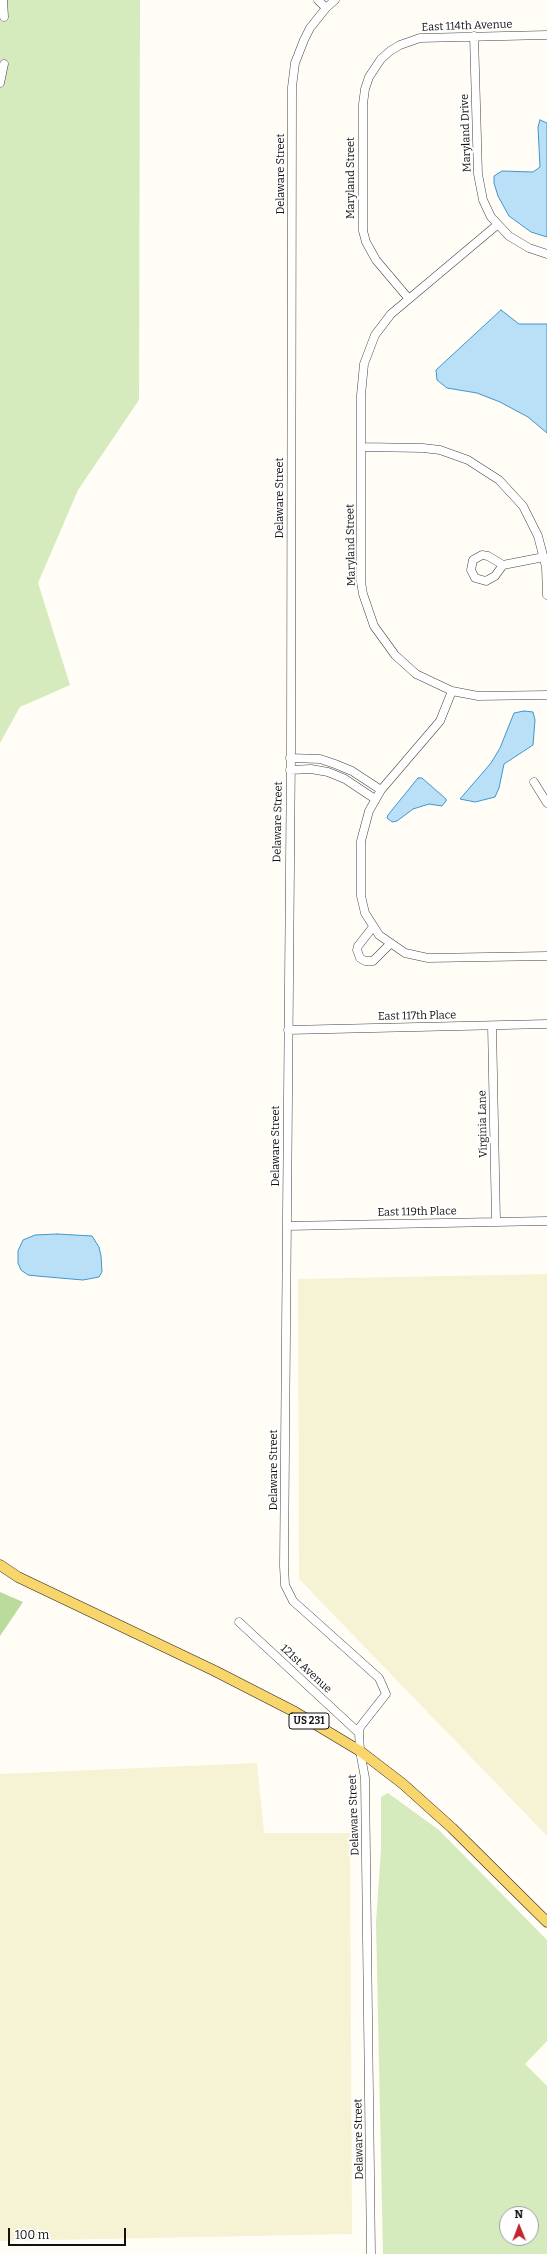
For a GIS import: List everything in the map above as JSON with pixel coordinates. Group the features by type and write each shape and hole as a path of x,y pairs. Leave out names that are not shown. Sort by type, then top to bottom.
{"main road":[{"name":"US 231","path":"0,1565 18,1577 222,1674 295,1712 360,1751 403,1784 452,1828 547,1922"}],"street":[{"path":"3,0 4,17"},
{"path":"318,0 326,8"},
{"name":"Delaware Street","path":"335,0 326,8 310,28 304,40 297,56 292,87 285,1585 293,1601 379,1678 386,1694 360,1727 359,1732 360,1751 365,1778 371,2254"},
{"name":"East 114th Avenue","path":"390,51 400,45 420,38 547,35"},
{"name":"Maryland Drive","path":"474,36 479,184 486,207 497,225"},
{"name":"Maryland Street","path":"390,51 374,68 366,82 363,96 362,221 366,242 370,251 409,299"},
{"path":"0,83 4,64"},
{"path":"497,225 520,243 547,254"},
{"name":"Maryland Street","path":"497,225 409,299 383,325 368,353 362,379 361,582 370,617 380,636 404,664 430,682 452,691 478,696 547,695"},
{"path":"362,448 423,448 440,450 468,460 489,472 508,488 523,506 538,536 544,557 547,595"},
{"path":"504,565 544,557"},
{"path":"452,691 444,711 434,729 381,790 375,799 363,829 360,862 362,904 373,927 390,944 405,952 428,958 547,956"},
{"path":"290,758 320,759 331,762 352,771 381,790"},
{"path":"290,770 311,769 328,772 345,779 375,799"},
{"path":"534,782 547,804"},
{"path":"373,927 358,946 357,950 360,958 365,961 373,961 390,944"},
{"name":"East 117th Place","path":"288,1030 547,1024"},
{"name":"Virginia Lane","path":"492,1026 496,1221"},
{"name":"East 119th Place","path":"287,1226 547,1220"},
{"name":"121st Avenue","path":"239,1622 359,1732"}],"shaded area":[{"path":"547,1274 547,1836 299,1579 298,1279"},
{"path":"257,1763 264,1833 350,1833 352,2234 0,2241 0,1774"}],"green space":[{"path":"0,0 140,0 139,400 78,490 38,583 70,685 20,707 0,743"},
{"path":"0,1592 23,1602 0,1636"},
{"path":"388,1793 439,1830 547,1940 547,2041 525,2064 547,2086 547,2254 383,2254 376,1922 381,1850 381,1797"}],"water":[{"path":"540,120 547,123 547,237 531,232 509,216 498,196 494,183 494,176 502,171 533,172 540,167 538,127"},
{"path":"501,310 519,324 547,324 547,433 528,417 500,402 477,393 447,388 437,380 436,370"},
{"path":"524,711 533,712 535,720 533,745 504,764 499,788 495,797 475,802 460,799 491,763 500,748 514,713"},
{"path":"418,778 422,778 446,799 446,801 442,806 429,804 413,809 397,821 392,822 387,818 388,815"},
{"path":"57,1234 92,1236 99,1247 101,1256 102,1272 99,1277 83,1280 37,1276 28,1275 21,1270 18,1263 18,1251 23,1240 35,1235"}]}
